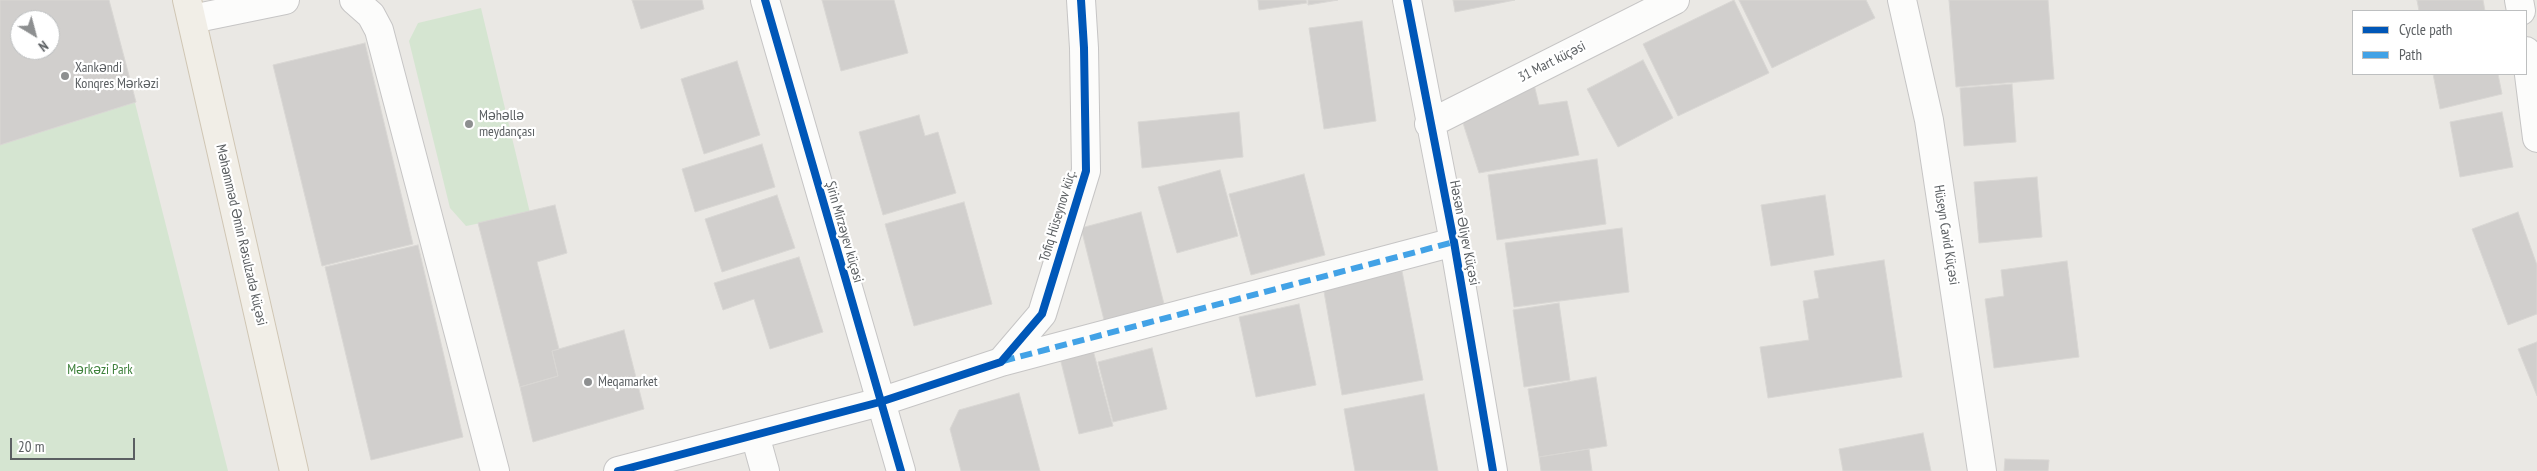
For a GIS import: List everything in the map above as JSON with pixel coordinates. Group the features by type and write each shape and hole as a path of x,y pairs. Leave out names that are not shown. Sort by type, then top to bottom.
{"main road":[{"name":"Məhəmməd Əmin Rəsulzadə küçəsi","path":"190,10 294,471"}],"street":[{"path":"190,10 285,0"},
{"path":"354,0 371,15 379,30 495,471"},
{"name":"Şirin Mirzəyev küçəsi","path":"765,0 901,471"},
{"name":"Tofiq Hüseynov küç.","path":"1000,362 1042,314 1086,172 1084,48 1081,0"},
{"name":"Həsən Əliyev Küçəsi","path":"1407,0 1454,242 1493,471"},
{"name":"31 Mart küçəsi","path":"1430,124 1675,0"},
{"name":"Hüseyn Cavid Küçəsi","path":"1902,0 1929,120 1982,471"},
{"path":"2527,59 2537,138"},
{"path":"618,471 880,402 1000,362 1454,242"},
{"path":"755,436 765,471"}],"green space":[{"name":"Mərkəzi Park","path":"0,0 109,0 228,471 0,471"},
{"name":"Məhəllə meydançası","path":"481,8 530,213 466,226 450,208 409,41 418,23"}],"building":[{"name":"Xankəndi Konqres Mərkəzi","path":"0,0 109,0 136,102 0,145"},
{"path":"632,0 702,0 704,9 641,29"},
{"path":"822,0 894,0 908,53 841,71"},
{"path":"1258,0 1306,0 1307,3 1259,10"},
{"path":"1308,0 1338,0 1308,5"},
{"path":"1453,0 1515,0 1455,12"},
{"path":"1734,0 1769,73 1678,116 1643,44"},
{"path":"1739,0 1866,0 1875,18 1772,68"},
{"path":"1949,0 2048,0 2054,79 1956,87"},
{"path":"2417,0 2483,0 2485,10 2419,10"},
{"path":"1362,21 1376,121 1324,129 1309,28"},
{"path":"365,43 413,244 322,266 273,65"},
{"path":"1643,60 1673,118 1618,147 1587,89"},
{"path":"737,61 760,135 704,154 681,79"},
{"path":"2433,75 2498,75 2502,94 2440,109"},
{"path":"1533,80 1539,105 1567,101 1579,155 1479,173 1462,120"},
{"path":"2012,84 2016,142 1964,146 1960,88"},
{"path":"1239,112 1243,157 1142,168 1138,122"},
{"path":"2502,112 2513,167 2460,177 2450,122"},
{"path":"919,115 925,136 938,132 956,193 883,215 859,132"},
{"path":"762,144 775,187 695,212 682,169"},
{"path":"1597,159 1606,224 1497,240 1488,175"},
{"path":"1220,170 1238,236 1177,253 1158,187"},
{"path":"1304,174 1325,255 1251,275 1229,194"},
{"path":"2037,177 2042,237 1979,243 1974,182"},
{"path":"777,195 795,248 722,272 705,219"},
{"path":"1825,195 1834,255 1771,266 1761,205"},
{"path":"964,202 992,304 914,326 885,224"},
{"path":"555,205 567,253 537,262 559,349 552,351 558,376 520,387 478,223"},
{"path":"1141,212 1166,312 1106,328 1081,228"},
{"path":"2518,212 2537,265 2537,314 2508,325 2472,229"},
{"path":"1622,228 1629,292 1514,307 1505,243"},
{"path":"418,245 463,437 371,460 325,267"},
{"path":"799,257 823,332 770,349 754,299 723,310 714,283"},
{"path":"1884,260 1902,377 1768,398 1760,347 1809,340 1803,301 1819,298 1814,271"},
{"path":"2067,261 2079,357 1994,368 1985,299 2004,296 2001,270"},
{"path":"1402,271 1423,380 1342,395 1323,286"},
{"path":"1559,303 1570,380 1524,387 1513,310"},
{"path":"1299,304 1316,385 1256,397 1239,317"},
{"name":"Meqamarket","path":"624,330 644,409 533,442 520,387 558,376 552,351"},
{"path":"2537,342 2537,396 2518,349"},
{"path":"1152,348 1167,409 1113,422 1098,362"},
{"path":"1093,350 1113,426 1079,434 1060,358"},
{"path":"1596,377 1607,446 1539,457 1528,389"},
{"path":"1019,393 1040,471 961,471 950,429 959,410"},
{"path":"1424,394 1438,471 1355,471 1344,409"},
{"path":"1923,433 1931,471 1843,471 1839,449"},
{"path":"1589,449 1592,471 1541,471 1539,457"},
{"path":"2005,459 2049,460 2048,471 2004,471"}],"marked path":[{"path":"1003,361 1454,242"}],"cycle path":[{"path":"765,0 901,471"},
{"path":"618,471 880,402 1001,362 1042,314 1086,171 1084,48 1081,0"},
{"path":"1407,0 1454,242 1493,471"}],"place":[{"name":"Xankəndi Konqres Mərkəzi","path":"65,76"},
{"name":"Məhəllə meydançası","path":"469,124"},
{"name":"Meqamarket","path":"588,382"}]}
